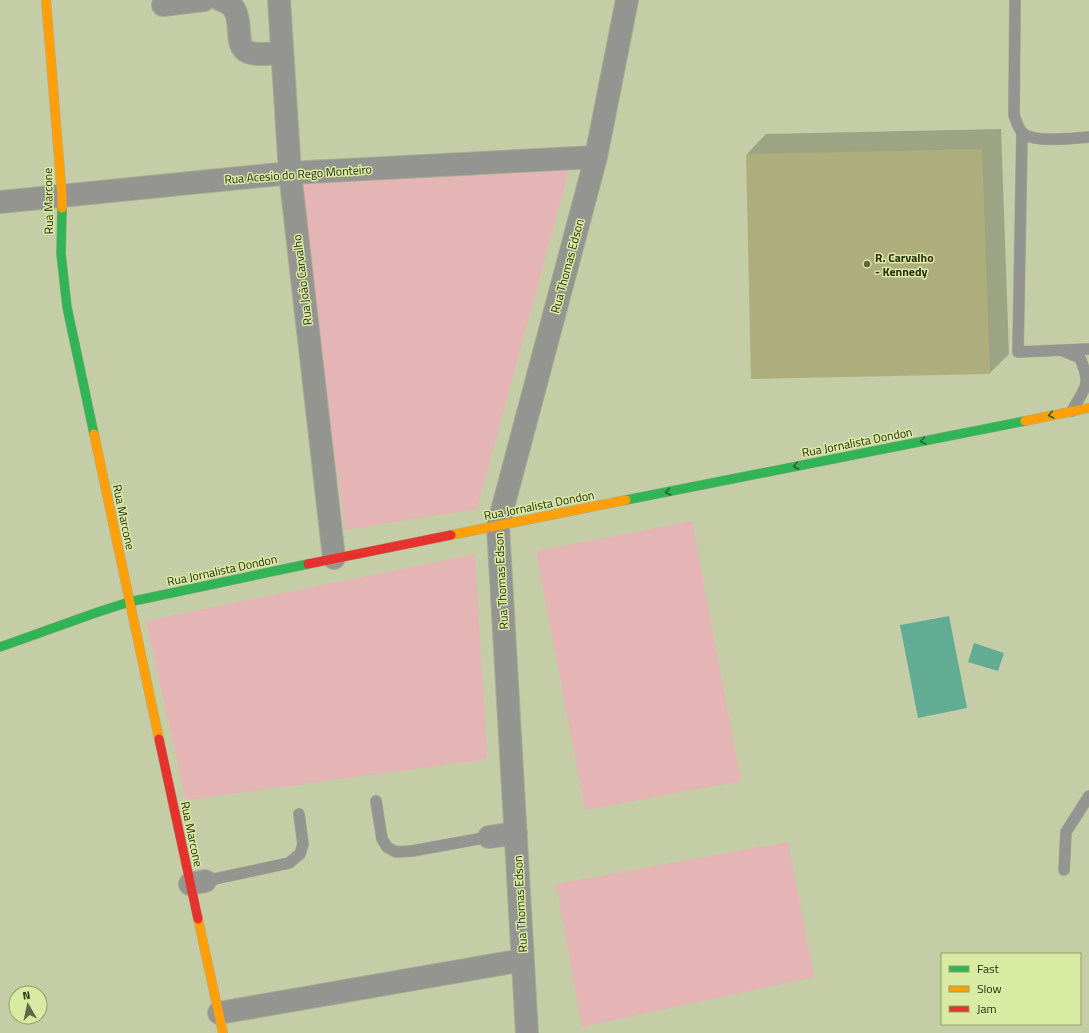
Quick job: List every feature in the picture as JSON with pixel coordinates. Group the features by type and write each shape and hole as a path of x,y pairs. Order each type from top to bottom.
{"main road":[{"name":"Rua Marcone","path":"46,0 62,196 61,254 67,307 129,602 198,882 221,1023"},
{"name":"Rua Jornalista Dondon","path":"0,647 129,602 334,558 1089,408"}],"street":[{"path":"163,5 204,0"},
{"path":"221,0 228,2 237,13 241,45 245,51 254,53 282,52"},
{"name":"Rua João Carvalho","path":"279,0 290,173 334,558"},
{"name":"Rua Thomas Edson","path":"527,1033 498,526 596,157 627,0"},
{"name":"Rua Acesio do Rego Monteiro","path":"0,202 290,173 596,157"},
{"path":"489,837 516,833"},
{"path":"221,1023 523,960"}],"lane":[{"path":"1015,0 1014,115 1022,132 1018,352 1089,348"},
{"path":"1022,132 1029,137 1041,139 1089,137"},
{"path":"1061,350 1080,358 1086,382 1084,391 1072,411"},
{"path":"1064,870 1066,832 1089,796"},
{"path":"376,801 382,839 387,847 396,852 412,851 489,837"},
{"path":"198,882 289,863 300,854 303,844 299,814"}],"shaded area":[{"path":"569,170 477,509 345,530 298,183"},
{"path":"692,521 741,781 585,810 536,551"},
{"path":"475,554 487,759 186,800 146,621"},
{"path":"949,616 967,708 918,718 900,625"},
{"path":"974,643 1004,653 998,671 968,662"},
{"path":"788,842 814,977 582,1027 556,884"}],"building":[{"name":"R. Carvalho - Kennedy","path":"982,149 990,374 751,379 746,154"}],"traffic: fast":[{"path":"62,208 61,254 67,307 94,434"},
{"path":"626,500 1025,421"},
{"path":"0,647 129,602 308,564"}],"traffic: slow":[{"path":"46,0 62,208"},
{"path":"1025,421 1089,408"},
{"path":"94,434 159,739"},
{"path":"451,535 626,500"},
{"path":"198,919 223,1033"}],"traffic: jam":[{"path":"308,564 451,535"},
{"path":"159,739 198,919"}],"place":[{"name":"R. Carvalho - Kennedy","path":"867,264"}]}
